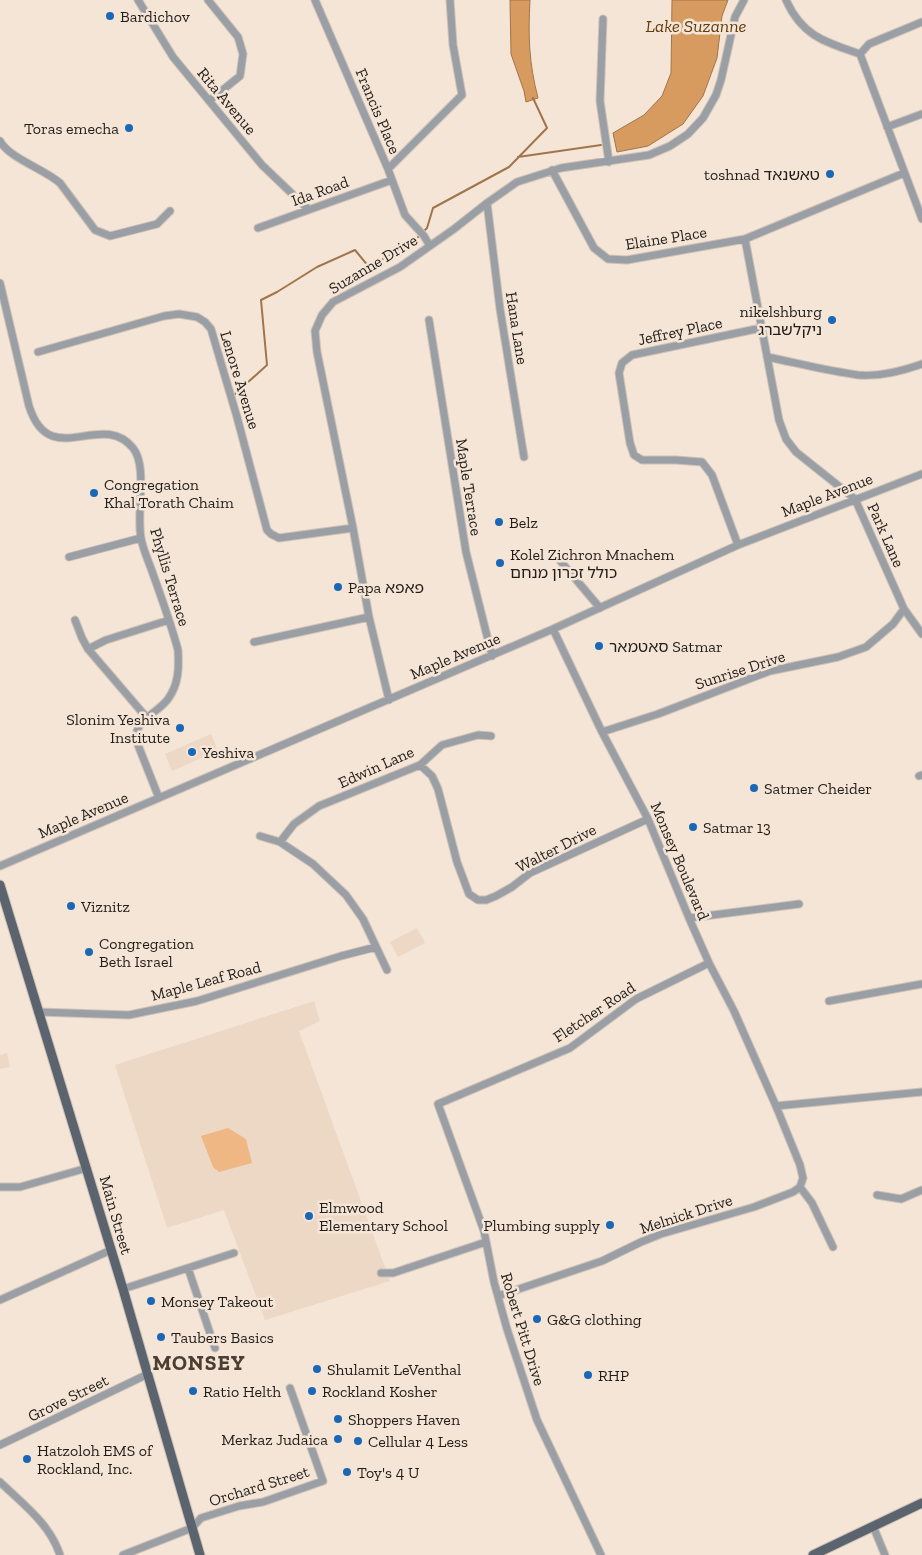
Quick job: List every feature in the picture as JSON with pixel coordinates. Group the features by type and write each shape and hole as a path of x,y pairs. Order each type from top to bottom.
{"main road":[{"name":"Main Street","path":"0,884 87,1168 200,1555"},
{"path":"813,1555 922,1503"}],"street":[{"name":"Rita Avenue","path":"138,0 172,57 262,165 308,209"},
{"path":"208,0 238,37 243,54 240,76 210,102"},
{"name":"Francis Place","path":"315,0 388,169 405,215 430,246"},
{"path":"388,169 462,95 453,45 450,0"},
{"name":"Suzanne Drive","path":"389,700 369,617 317,352 315,331 322,315 333,302 400,267 517,182 561,168 649,155 670,146 688,134 703,118 716,95 735,17 744,0"},
{"path":"786,0 798,23 821,40 860,54"},
{"path":"603,19 600,101 609,162"},
{"path":"860,54 869,44 922,22"},
{"path":"860,54 922,219"},
{"path":"887,128 922,114"},
{"path":"0,141 2,145 23,160 54,177 96,230 110,236 157,224 170,211"},
{"name":"Elaine Place","path":"552,170 594,248 608,259 627,260 745,239 904,173"},
{"name":"Ida Road","path":"258,228 392,180"},
{"name":"Hana Lane","path":"487,203 500,309 524,457"},
{"path":"745,239 779,420 786,439 796,452 855,498"},
{"name":"Phyllis Terrace","path":"0,283 32,418 38,427 54,437 63,439 108,434 124,441 132,447 138,456 141,475 139,508 141,538 170,620 178,650 179,667 177,680 169,698 159,710 136,729 136,740 158,798"},
{"name":"Lenore Avenue","path":"38,352 164,316 179,314 196,317 205,322 214,337 267,530 279,538 353,528"},
{"name":"Maple Terrace","path":"429,320 466,552 492,656"},
{"name":"Jeffrey Place","path":"738,546 712,475 702,462 642,460 634,455 630,443 619,373 622,363 632,355 761,328"},
{"path":"767,357 858,374 875,375 922,364"},
{"name":"Maple Avenue","path":"0,866 492,656 738,546 855,498 922,474"},
{"name":"Park Lane","path":"855,498 904,610 922,634"},
{"path":"70,557 141,538"},
{"path":"557,557 600,608"},
{"name":"Sunrise Drive","path":"602,732 658,714 770,671 838,657 866,647 893,624 904,610"},
{"path":"254,642 369,617"},
{"path":"75,620 88,649 147,718"},
{"path":"88,649 106,640 170,620"},
{"name":"Monsey Boulevard","path":"553,629 602,732 648,818 689,918 734,1011 776,1106"},
{"name":"Edwin Lane","path":"280,842 294,824 319,806 420,765 442,745 478,735 491,736"},
{"name":"Walter Drive","path":"420,765 432,776 438,789 463,878 469,894 478,900 486,900 512,887 530,873 648,818"},
{"path":"260,836 280,842 313,864 346,895 363,919 387,970"},
{"path":"689,918 799,904"},
{"name":"Maple Leaf Road","path":"38,1012 129,1016 196,1001 376,947"},
{"name":"Fletcher Road","path":"438,1104 570,1048 636,999 710,963"},
{"path":"829,1001 922,984"},
{"path":"832,1247 812,1203 800,1187 803,1178 800,1165 776,1106 922,1092"},
{"name":"Robert Pitt Drive","path":"438,1104 484,1231 498,1296 537,1420 601,1555"},
{"path":"0,1187 20,1187 87,1168"},
{"name":"Melnick Drive","path":"498,1296 602,1261 661,1234 754,1207 793,1192 800,1187"},
{"path":"877,1195 901,1199 922,1190"},
{"path":"382,1273 393,1273 486,1242"},
{"path":"0,1300 111,1250"},
{"path":"123,1289 234,1253"},
{"path":"188,1268 215,1348"},
{"name":"Grove Street","path":"0,1446 148,1374"},
{"name":"Orchard Street","path":"123,1555 192,1528 201,1518 239,1506 263,1502 323,1481 290,1388"},
{"path":"0,1482 45,1526 55,1541 60,1555"},
{"path":"873,1526 886,1555"}],"shaded area":[{"name":"Yeshiva","path":"211,734 218,751 172,771 165,754"},
{"path":"417,928 425,943 398,957 390,942"},
{"path":"314,1001 320,1021 299,1031 390,1281 265,1320 224,1210 167,1228 115,1065"},
{"path":"7,1053 10,1067 0,1069 0,1055"},
{"path":"228,1128 246,1139 252,1163 219,1172 213,1167 201,1136"}],"water":[{"path":"510,0 530,0 530,50 538,98 526,102 511,54"},
{"name":"Lake Suzanne","path":"672,0 728,0 722,16 717,58 703,96 683,124 648,146 617,152 613,133 644,115 662,96 671,73"}],"waterway":[{"path":"423,232 427,228 433,208 509,167 547,128 533,98"},
{"path":"518,157 601,145"},
{"path":"235,394 267,365 261,300 317,267 355,250 369,267 413,242 420,235"}],"place":[{"name":"Bardichov","path":"110,16"},
{"name":"Toras emecha","path":"129,128"},
{"name":"toshnad טאשנאד","path":"830,174"},
{"name":"nikelshburg ניקלשברג","path":"832,320"},
{"name":"Congregation Khal Torath Chaim","path":"94,493"},
{"name":"Belz","path":"499,522"},
{"name":"Kolel Zichron Mnachem כולל זכרון מנחם","path":"500,563"},
{"name":"Papa פאפא","path":"338,587"},
{"name":"סאטמאר Satmar","path":"599,646"},
{"name":"Slonim Yeshiva Institute","path":"180,728"},
{"name":"Yeshiva","path":"192,752"},
{"name":"Satmer Cheider","path":"754,788"},
{"name":"Satmar 13","path":"693,827"},
{"name":"Viznitz","path":"71,906"},
{"name":"Congregation Beth Israel","path":"89,952"},
{"name":"Elmwood Elementary School","path":"309,1216"},
{"name":"Plumbing supply","path":"610,1225"},
{"name":"Monsey Takeout","path":"151,1301"},
{"name":"G&G clothing","path":"537,1319"},
{"name":"Taubers Basics","path":"161,1337"},
{"name":"Shulamit LeVenthal","path":"317,1369"},
{"name":"RHP","path":"588,1375"},
{"name":"Ratio Helth","path":"193,1391"},
{"name":"Rockland Kosher","path":"312,1391"},
{"name":"Shoppers Haven","path":"338,1419"},
{"name":"Merkaz Judaica","path":"338,1439"},
{"name":"Cellular 4 Less","path":"358,1441"},
{"name":"Hatzoloh EMS of Rockland, Inc.","path":"27,1459"},
{"name":"Toy's 4 U","path":"347,1472"}],"district":[{"name":"MONSEY","path":"199,1362"}]}
